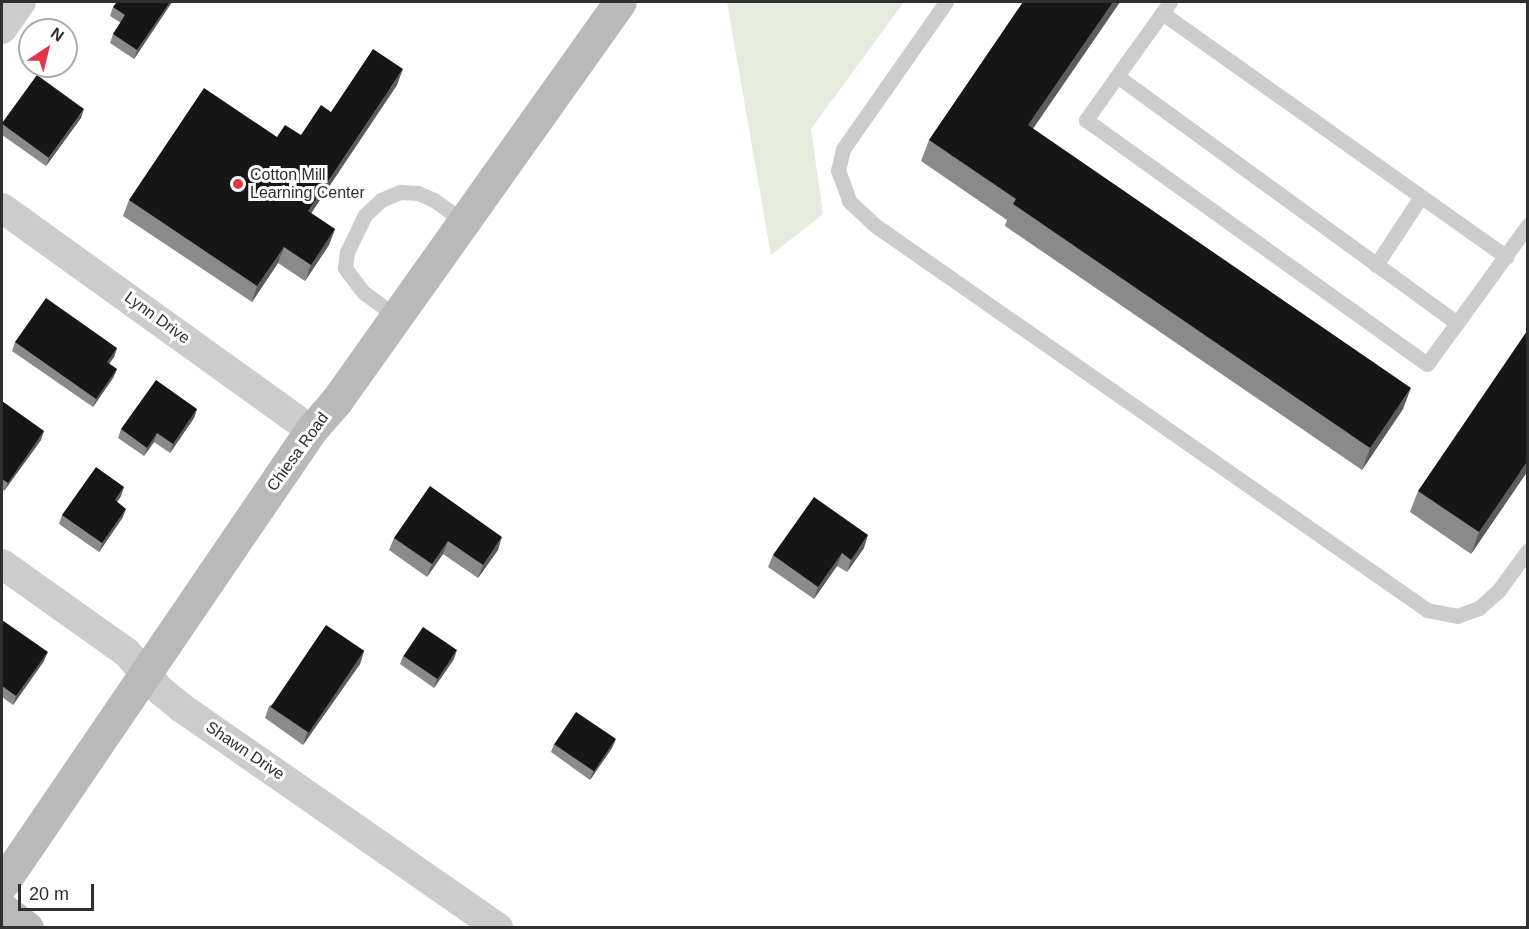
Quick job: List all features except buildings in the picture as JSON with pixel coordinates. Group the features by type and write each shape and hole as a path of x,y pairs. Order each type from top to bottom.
{"main road":[{"name":"Chiesa Road","path":"2,884 311,430 337,400 612,9"},
{"path":"2,909 27,927"}],"street":[{"path":"2,29 21,2"},
{"name":"Lynn Drive","path":"2,208 311,430"},
{"name":"Shawn Drive","path":"2,564 126,652 161,691 182,708 498,927"}],"lane":[{"path":"946,2 843,149 838,170 849,201 886,232 1428,610 1457,616 1479,608 1499,590 1527,550"},
{"path":"1506,257 1420,198 1166,7 1086,120 1427,364 1506,257 1527,225"},
{"path":"1117,76 1457,323"},
{"path":"396,316 363,291 345,268 347,252 365,215 381,200 400,192 418,193 434,200 463,221"},
{"path":"1376,265 1420,198"}],"green space":[{"path":"727,2 904,2 811,129 823,214 771,255"}],"place":[{"name":"Cotton Mill Learning Center","path":"238,184"}]}
